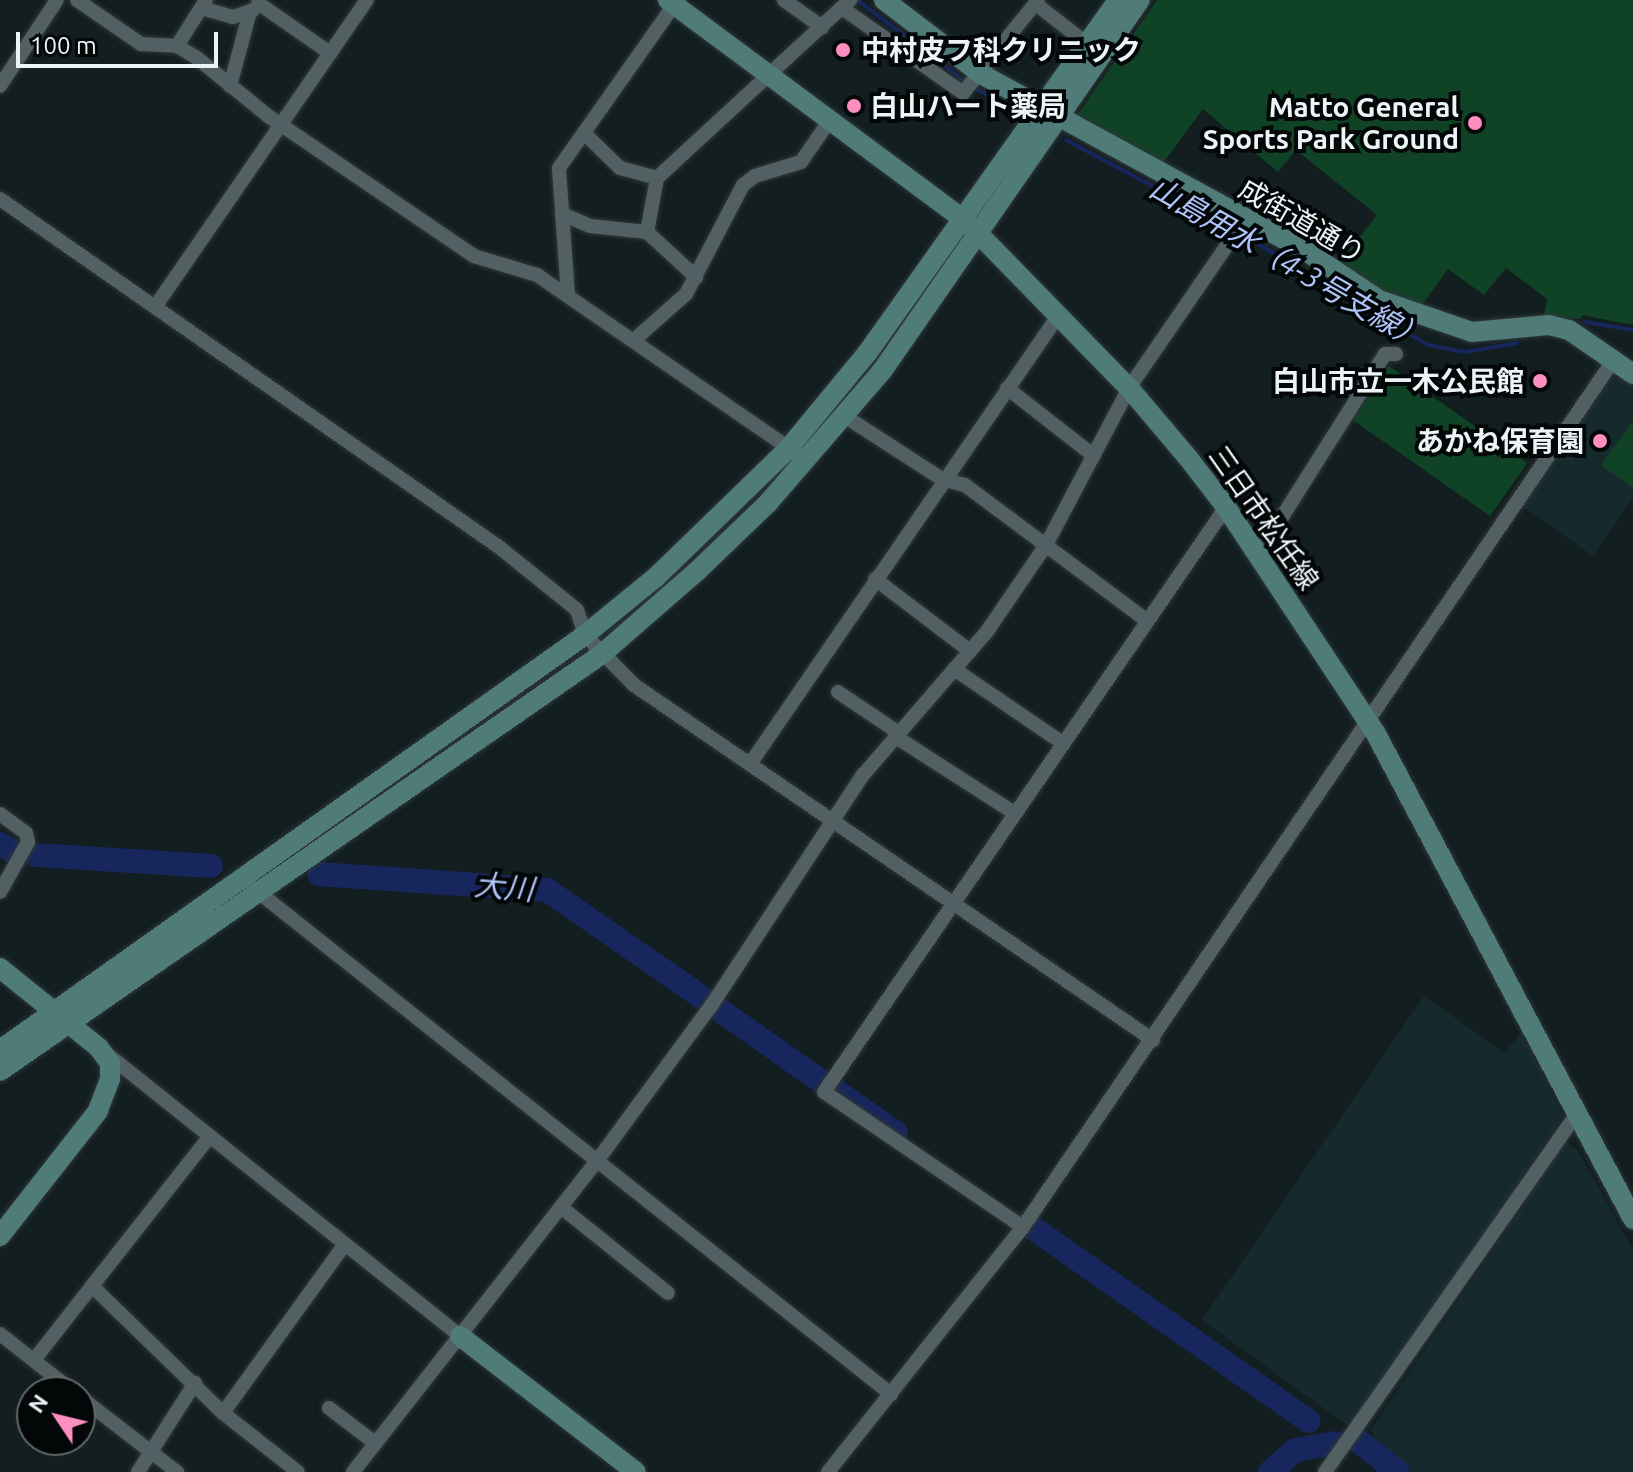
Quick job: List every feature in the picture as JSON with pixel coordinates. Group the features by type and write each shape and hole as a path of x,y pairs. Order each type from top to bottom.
{"street":[{"path":"0,86 57,0"},
{"path":"77,0 141,44 177,46 474,256 537,275 806,460"},
{"path":"155,307 367,0"},
{"path":"784,0 822,27"},
{"name":"成街道通り","path":"884,0 972,80 1052,111 1239,229 1309,253 1379,300 1472,332 1549,325 1569,330 1615,358"},
{"path":"1052,111 1087,44 1118,0"},
{"path":"248,885 602,654 696,572 846,417 1052,111 1140,0"},
{"path":"647,232 657,178 847,3 963,93 1037,2 1087,44"},
{"path":"177,46 205,4 233,17 256,6"},
{"path":"568,295 559,168 680,4"},
{"name":"三日市松任線","path":"680,4 769,76 972,228 1129,388 1226,507 1369,723 1633,1219"},
{"path":"230,86 256,6"},
{"path":"256,6 330,53"},
{"path":"634,340 686,294 743,185 755,176 801,162 830,120"},
{"path":"586,135 620,168 657,178"},
{"path":"0,199 499,547 577,610 585,635 634,685 1153,1040"},
{"path":"562,214 590,226 647,232 696,277"},
{"path":"0,1071 62,1018 248,885 585,635 655,578 788,449 972,228"},
{"path":"353,1472 597,1161 711,1006 831,821 898,735 970,651 1046,545 1129,388 1239,229"},
{"path":"750,764 942,479 1058,316"},
{"path":"1258,555 1385,354 1396,354"},
{"path":"828,1472 1023,1227 1615,358 1633,374"},
{"path":"1007,388 1094,456"},
{"path":"846,417 942,479 965,485 1145,619"},
{"path":"1023,1227 824,1092 1145,619 1226,507"},
{"path":"875,579 970,651"},
{"path":"954,669 1061,742"},
{"path":"838,692 1013,812"},
{"path":"0,814 26,833 28,842 0,892"},
{"path":"248,885 891,1394"},
{"path":"0,968 460,1336 636,1472"},
{"path":"0,1050 62,1018"},
{"path":"0,1236 98,1111 110,1079 110,1063 99,1048"},
{"path":"1325,1472 1577,1114"},
{"path":"34,1360 210,1136"},
{"path":"561,1207 668,1293"},
{"path":"223,1413 345,1244"},
{"path":"92,1286 223,1413 298,1472"},
{"path":"0,1334 54,1376"},
{"path":"138,1472 195,1383"},
{"path":"329,1408 375,1443"},
{"path":"96,1409 177,1472"}],"shaded area":[{"name":"あかね保育園","path":"1624,376 1633,384 1633,498 1593,556 1522,506 1610,378"},
{"path":"1424,996 1505,1053 1521,1032 1563,1117 1351,1428 1202,1320"},
{"path":"1566,1142 1579,1152 1633,1250 1633,1472 1408,1472 1370,1444 1375,1433 1370,1431"}],"green space":[{"path":"1157,0 1633,0 1633,325 1582,315 1581,319 1544,315 1547,299 1506,268 1484,295 1448,269 1421,306 1370,284 1341,261 1377,215 1296,150 1278,172 1203,109 1163,163 1078,114"},
{"path":"1389,366 1527,463 1490,516 1352,419"},
{"path":"1633,421 1633,488 1601,465"}],"waterway":[{"name":"山島用水（4-3号支線）","path":"857,0 966,82"},
{"name":"山島用水（4-3号支線）","path":"973,87 1020,114"},
{"name":"山島用水（4-3号支線）","path":"1066,140 1233,229"},
{"name":"山島用水（4-3号支線）","path":"1240,233 1428,345 1465,352 1517,343"},
{"name":"山島用水（4-3号支線）","path":"1585,322 1633,330"},
{"name":"大川","path":"0,844 15,853"},
{"name":"大川","path":"36,855 211,866"},
{"name":"大川","path":"319,874 547,890 703,998"},
{"name":"大川","path":"718,1009 825,1084"},
{"name":"大川","path":"832,1088 896,1133"},
{"path":"1030,1226 1308,1421"},
{"path":"1357,1440 1398,1472"},
{"path":"1270,1472 1295,1450 1335,1443"}],"place":[{"name":"中村皮フ科クリニック","path":"843,50"},
{"name":"白山ハート薬局","path":"854,106"},
{"name":"Matto General Sports Park Ground","path":"1475,123"},
{"name":"白山市立一木公民館","path":"1540,381"},
{"name":"あかね保育園","path":"1600,441"}]}
